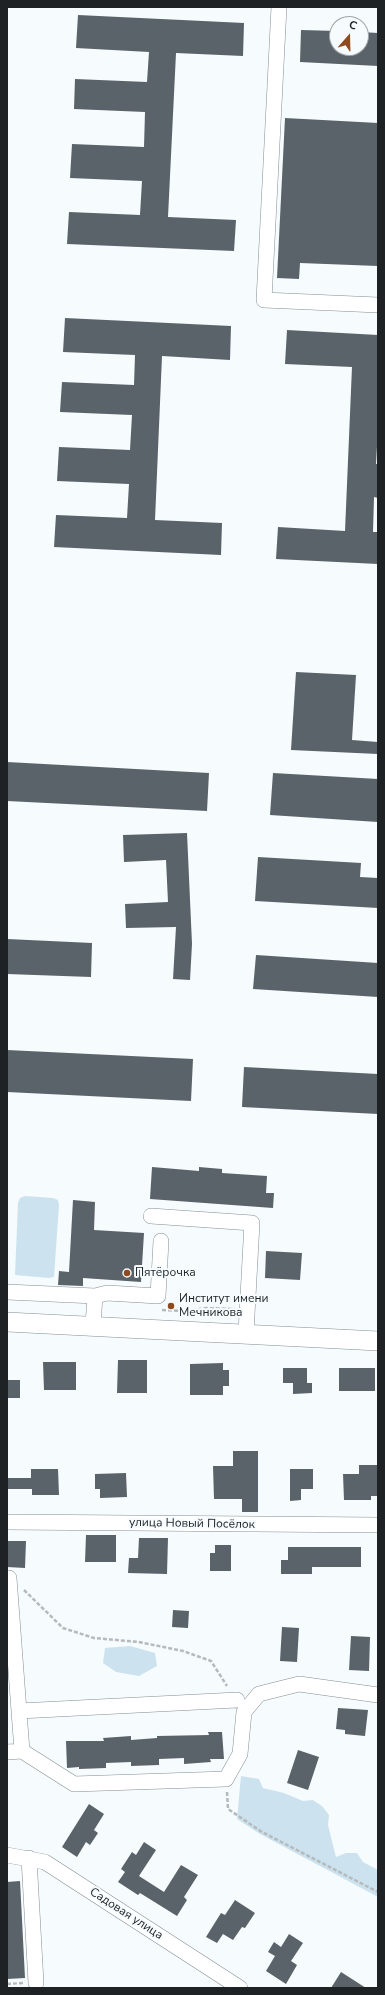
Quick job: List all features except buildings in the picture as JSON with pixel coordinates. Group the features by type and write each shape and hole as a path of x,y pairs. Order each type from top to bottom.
{"main road":[{"path":"7,1322 246,1333 378,1341"}],"street":[{"path":"279,7 264,300 378,305"},
{"path":"151,1216 252,1223 246,1333"},
{"path":"7,1292 95,1296 107,1293 158,1296 161,1240"},
{"path":"93,1326 95,1296"},
{"name":"улица Новый Посёлок","path":"7,1522 378,1526"},
{"path":"8,1578 19,1712 14,1751 74,1784 226,1779 240,1754 244,1712 259,1694 298,1684 378,1694"},
{"path":"19,1712 237,1700"},
{"name":"Садовая улица","path":"7,1855 30,1858 45,1862 240,1988"},
{"path":"30,1858 36,1983"}],"path":[{"path":"155,1310 187,1311 206,1308 247,1310"},
{"path":"8,1578 22,1588 63,1628 94,1638 139,1642 183,1651 211,1661 237,1700"},
{"path":"226,1779 228,1809 262,1832 378,1892"}],"shaded area":[{"path":"25,1196 53,1198 58,1200 59,1205 54,1277 49,1278 15,1275 18,1203 20,1198"},
{"path":"130,1646 155,1653 157,1666 139,1676 116,1672 103,1663 105,1648"},
{"path":"241,1776 259,1779 263,1788 284,1793 303,1801 313,1800 322,1806 329,1815 328,1825 336,1857 346,1853 357,1853 363,1862 378,1870 378,1897 260,1834 237,1819"}],"place":[{"name":"Пятёрочка","path":"127,1273"},
{"name":"Институт имени Мечникова","path":"171,1306"}]}
